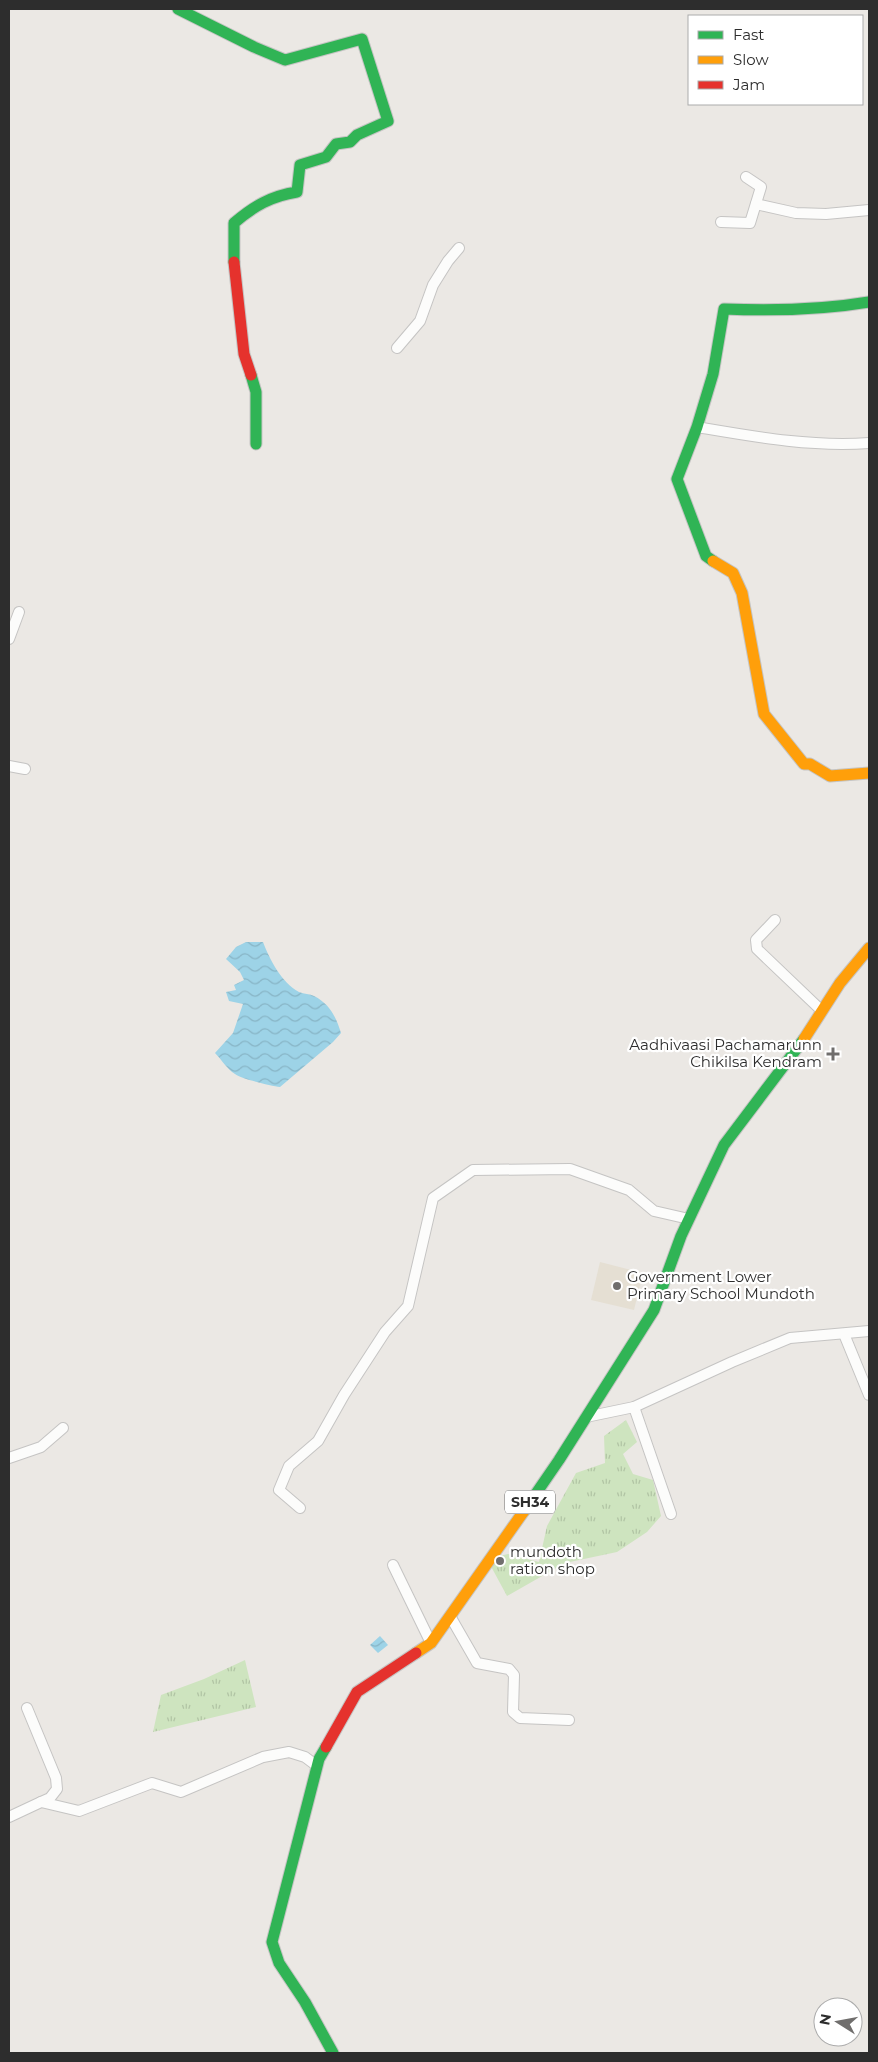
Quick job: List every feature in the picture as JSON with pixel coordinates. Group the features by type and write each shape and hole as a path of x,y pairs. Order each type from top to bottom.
{"street":[{"path":"178,9 254,47 285,60 362,39 388,121 357,134 350,142 336,144 326,157 300,165 297,192 279,195 258,202 234,222 234,260 244,354 256,392 256,444"},
{"path":"721,222 750,223 761,187 746,177"},
{"path":"756,204 796,213 826,214 869,210"},
{"path":"397,348 420,320 433,285 448,261 459,248"},
{"path":"869,302 794,312 724,309 713,374 697,427 677,479 706,556 732,573 742,593 764,714 804,764 810,764 830,776 869,772"},
{"path":"697,427 803,444 869,443"},
{"path":"9,639 19,612"},
{"path":"9,766 25,770"},
{"path":"775,920 756,940 757,949 822,1012"},
{"name":"SH34","path":"332,2053 306,2002 279,1962 272,1942 319,1758 357,1692 430,1643 559,1460 654,1310 680,1236 724,1146 800,1046 840,983 869,948"},
{"path":"300,1508 279,1490 288,1466 318,1441 349,1387 386,1332 408,1306 433,1198 473,1170 570,1169 630,1190 654,1211 689,1219"},
{"path":"586,1417 634,1407 732,1362 790,1338 869,1331"},
{"path":"844,1334 869,1395"},
{"path":"634,1407 671,1514"},
{"path":"9,1458 41,1447 63,1428"},
{"path":"393,1565 430,1643"},
{"path":"450,1616 477,1663 509,1669 514,1675 513,1712 520,1718 569,1720"},
{"path":"9,1817 50,1798 57,1789 56,1778 27,1708"},
{"path":"41,1802 79,1811 152,1783 181,1792 263,1757 289,1752 305,1757 317,1766"}],"shaded area":[{"name":"Government Lower Primary School Mundoth","path":"600,1262 643,1273 634,1310 591,1300"}],"green space":[{"path":"626,1420 637,1442 623,1454 633,1474 653,1480 661,1516 647,1532 617,1552 565,1563 507,1596 487,1559 508,1554 539,1562 547,1526 576,1473 605,1463 604,1436"},
{"path":"245,1660 256,1707 153,1732 161,1695 204,1679"}],"water":[{"path":"246,942 263,942 282,977 299,992 320,999 334,1016 341,1033 280,1087 257,1082 235,1074 215,1053 233,1033 243,1004 229,1001 226,992 236,990 234,985 244,980 240,972 226,959 236,947"},
{"path":"380,1636 388,1645 378,1653 370,1645"}],"traffic: fast":[{"path":"178,9 254,47 285,60 362,39 388,121 357,135 350,142 336,144 326,157 300,165 297,192 279,196 263,203 234,223 234,262"},
{"path":"713,561 706,556 677,479 697,427 713,374 724,309 797,309 869,302"},
{"path":"251,375 256,392 256,444"},
{"path":"524,1511 559,1460 654,1310 681,1236 724,1145 804,1039"},
{"path":"326,1747 319,1759 272,1942 279,1963 305,2002 333,2053"}],"traffic: slow":[{"path":"713,561 733,573 742,593 764,714 804,764 810,764 830,776 869,773"},
{"path":"804,1039 840,983 869,948"},
{"path":"416,1653 431,1643 524,1511"}],"traffic: jam":[{"path":"234,262 244,354 251,375"},
{"path":"326,1747 357,1692 416,1653"}],"place":[{"name":"Aadhivaasi Pachamarunn Chikilsa Kendram","path":"833,1054"},
{"name":"Government Lower Primary School Mundoth","path":"617,1286"},
{"name":"mundoth ration shop","path":"500,1561"}]}
